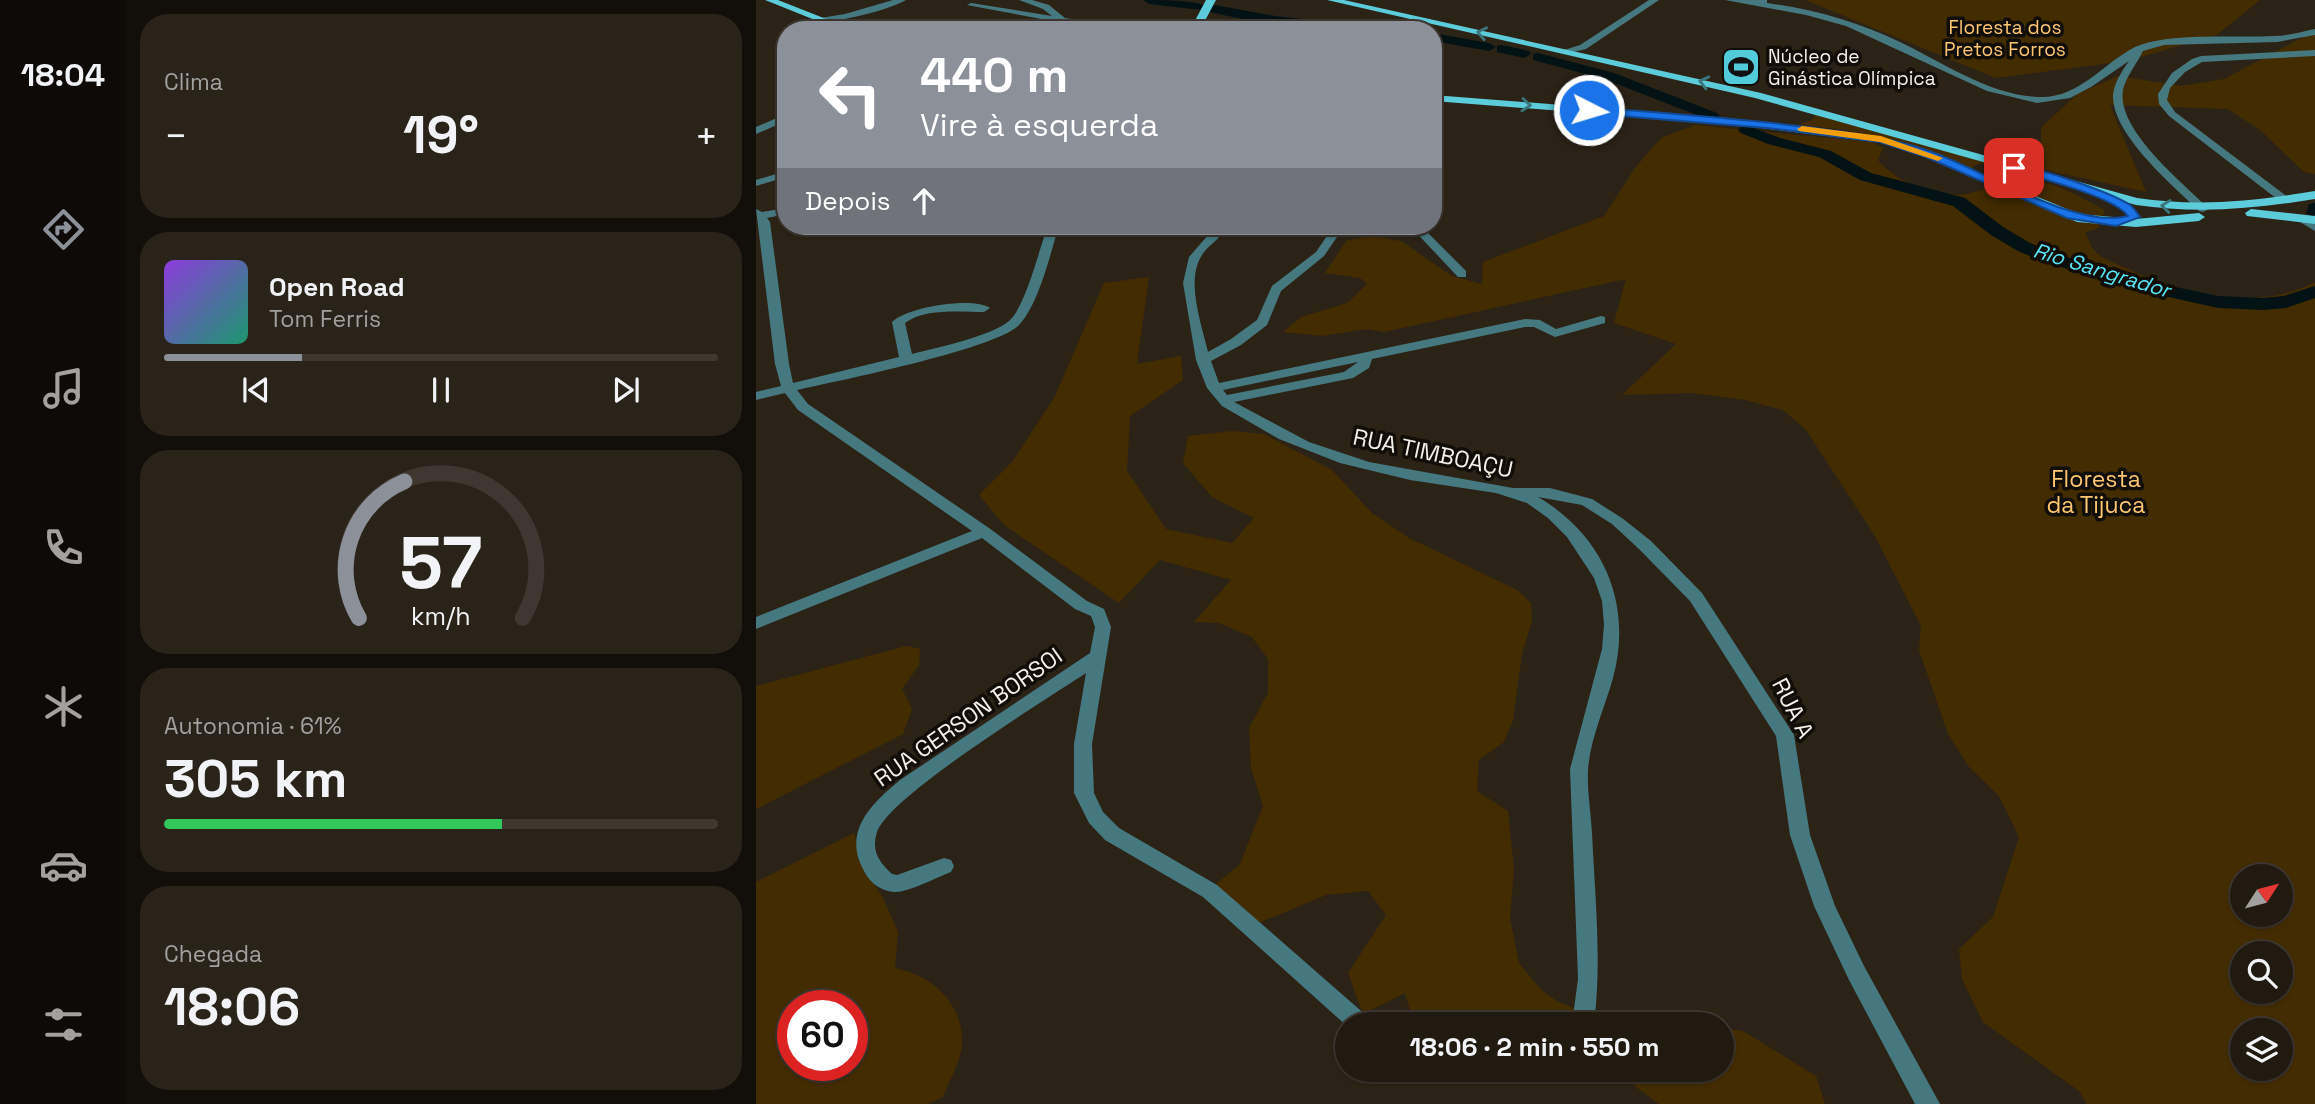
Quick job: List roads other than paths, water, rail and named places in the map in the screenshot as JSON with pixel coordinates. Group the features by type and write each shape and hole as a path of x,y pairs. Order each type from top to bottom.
{"main road":[{"path":"770,0 822,21"},
{"path":"1200,21 1211,0"},
{"path":"1332,0 1428,21"},
{"path":"1442,24 1565,51 1585,52 1794,105 2074,185 2158,205 2238,210 2315,220"},
{"path":"1442,99 1856,135 1900,144 2071,216 2116,223 2162,221 2315,195"},
{"path":"1773,126 1794,125 1805,121 1806,112 1794,105"},
{"path":"1985,179 1979,172 1984,166 2014,168"},
{"path":"2074,185 2121,204 2135,215 2132,220 2116,223"}],"street":[{"path":"817,19 846,16 902,0"},
{"path":"1023,0 1046,7 1063,21"},
{"path":"1585,52 1655,0"},
{"path":"1730,0 1763,2 1850,25 1901,45 1990,88 2034,99 2056,99 2065,96 2139,49 2164,42 2277,39 2315,32"},
{"path":"971,5 1063,21"},
{"path":"836,21 846,16"},
{"path":"2139,49 2118,92 2121,117 2144,147 2203,209"},
{"path":"2285,200 2172,114 2162,100 2162,95 2167,86 2189,64 2201,59 2315,53"},
{"path":"756,131 777,121"},
{"path":"756,183 777,177"},
{"path":"777,212 759,214 766,232 782,364 789,388 803,407 984,532 1082,605 1098,613 1103,627 1083,744 1082,768 1084,793 1096,817 1112,834 1210,891 1346,1012"},
{"path":"2299,217 2315,228"},
{"path":"756,396 998,333 1012,325 1025,304 1051,235"},
{"path":"1215,235 1197,255 1190,276 1194,316 1203,360 1219,394 1348,375 1364,365 1366,357 1525,323 1536,323 1555,333 1601,320"},
{"path":"1203,360 1236,342 1263,322 1276,289 1320,254 1334,235"},
{"path":"1424,235 1462,274"},
{"path":"906,358 898,322 903,317 922,312 984,308"},
{"name":"RUA TIMBOAÇU","path":"1219,394 1301,444 1356,465 1498,489 1531,500 1566,527 1603,579 1613,630 1609,662 1585,739 1580,769 1589,979 1585,1012"},
{"name":"RUA A","path":"1498,489 1550,493 1599,508 1645,545 1696,597 1785,735 1790,751 1800,833 1838,939 1928,1104"},
{"path":"756,623 984,532"},
{"name":"RUA GERSON BORSOI","path":"944,866 897,884 886,882 869,864 866,846 869,823 878,810 907,785 1100,655"}],"waterway":[{"name":"Rio Sangrador","path":"1149,0 1201,6"},
{"name":"Rio Sangrador","path":"1215,9 1284,21"},
{"name":"Rio Sangrador","path":"1442,39 1489,47"},
{"name":"Rio Sangrador","path":"1502,49 1524,54"},
{"name":"Rio Sangrador","path":"1538,57 1609,76 1712,116"},
{"name":"Rio Sangrador","path":"1746,130 1774,141 1825,154 1866,177 1959,202 1997,231 2024,247 2050,258 2153,288 2218,302 2263,304 2286,302 2315,292"},
{"name":"Rio Sangrador","path":"2315,208 2315,213"}],"place":[{"name":"Núcleo de Ginástica Olímpica","path":"1741,67"}],"park label":[{"name":"Floresta dos Pretos Forros","path":"2005,38"},
{"name":"Floresta da Tijuca","path":"2096,492"}]}
